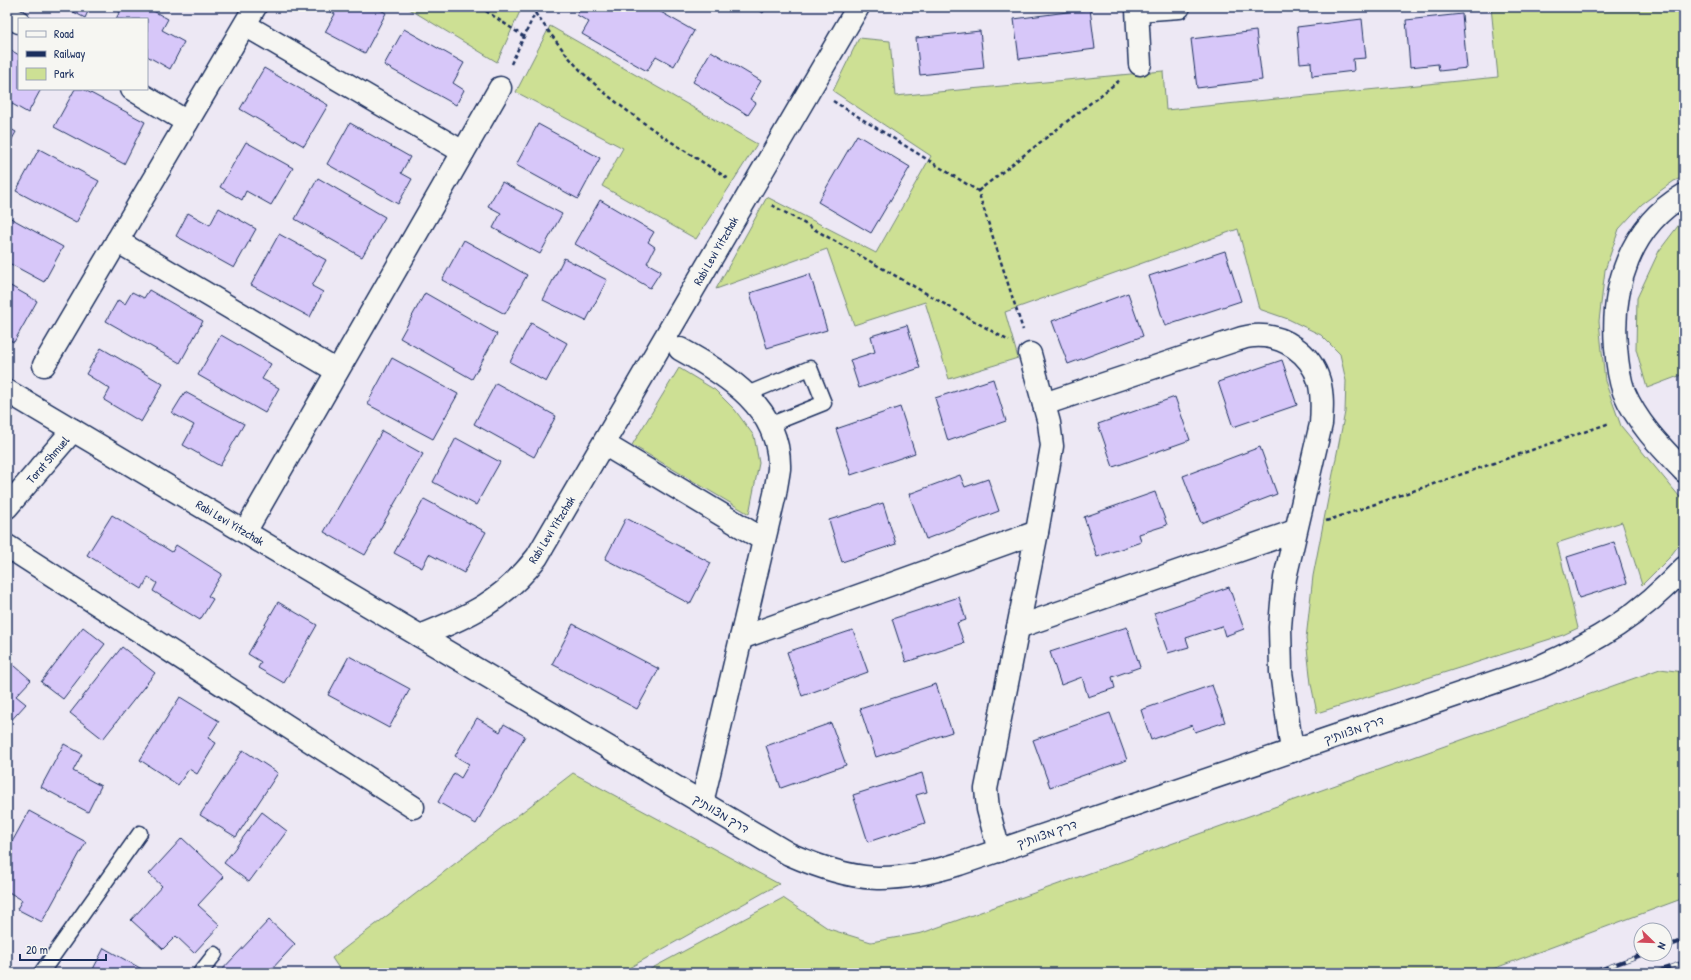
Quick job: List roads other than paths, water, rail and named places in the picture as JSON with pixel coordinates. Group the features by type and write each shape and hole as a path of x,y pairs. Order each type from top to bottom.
{"street":[{"name":"Rabi Levi Yitzchak","path":"7,391 420,636 463,618 480,609 512,586 541,551 858,7"},
{"path":"1140,64 1137,10 1179,7"},
{"path":"7,15 18,21"},
{"path":"44,365 250,16 463,152"},
{"path":"245,532 500,88"},
{"path":"134,90 187,122"},
{"path":"1684,195 1671,203 1649,223 1633,247 1622,274 1616,303 1614,333 1617,362 1624,391 1635,415 1648,432 1684,471"},
{"path":"117,241 337,371"},
{"path":"1044,404 1236,340 1254,336 1271,337 1288,342 1301,351 1312,364 1319,381 1322,400 1321,424 1285,578 1280,627 1281,672 1292,751"},
{"path":"680,349 720,373 747,394 763,413 777,448 779,470 702,803"},
{"path":"999,851 988,809 986,789 1037,532 1052,446 1049,423 1030,354"},
{"name":"Torat Shmuel","path":"7,507 73,430"},
{"path":"604,444 764,540"},
{"path":"1018,627 1295,531"},
{"path":"741,638 1037,532"},
{"path":"7,546 413,807"},
{"name":"דרך מצוותיך","path":"420,636 789,854 835,872 859,877 883,879 907,878 932,872 999,851 1518,674 1580,649 1622,623 1644,606 1684,568"}],"lane":[{"path":"747,394 810,368 824,402 769,425"},
{"path":"41,973 140,833"},
{"path":"200,973 215,954"}],"railway":[{"path":"1673,944 1684,940"},
{"path":"1591,973 1633,958"},
{"path":"1653,973 1684,962"}]}
